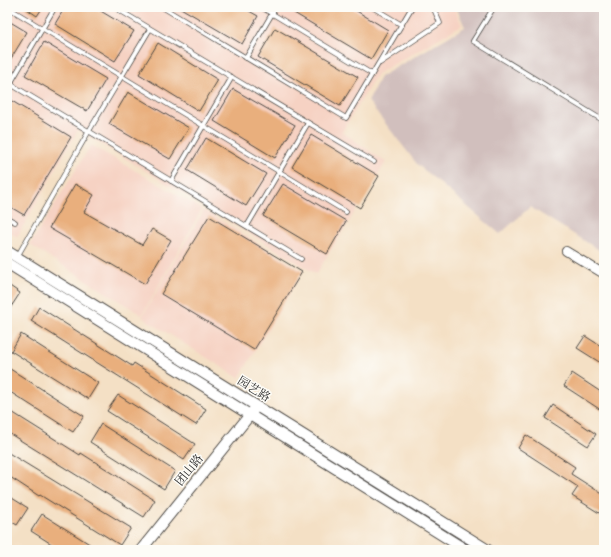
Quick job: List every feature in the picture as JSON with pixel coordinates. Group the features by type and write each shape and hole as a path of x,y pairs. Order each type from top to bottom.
{"street":[{"name":"园艺路","path":"7,251 488,550"},
{"path":"566,251 604,274"},
{"name":"园艺路","path":"7,264 466,550"},
{"name":"团山路","path":"142,550 258,407"}],"lane":[{"path":"7,7 346,212"},
{"path":"55,7 8,83 301,259"},
{"path":"114,7 374,162"},
{"path":"163,7 346,118 412,7"},
{"path":"261,7 372,74"},
{"path":"246,58 276,7"},
{"path":"372,7 402,25"},
{"path":"378,64 440,23 433,7"},
{"path":"494,7 474,41 604,121"},
{"path":"17,257 89,131 150,29"},
{"path":"171,180 232,77"},
{"path":"247,226 308,123"},
{"path":"7,218 15,222"}],"shaded area":[{"path":"7,7 453,7 462,25 377,74 342,132 386,162 316,274 78,130 17,237 7,231"},
{"path":"456,7 604,7 604,253 530,207 500,234 417,164 368,101 380,77 465,27"},
{"path":"91,145 202,209 142,315 30,245"},
{"path":"204,210 303,271 239,378 142,317"}],"building":[{"path":"24,7 43,7 37,16"},
{"path":"65,7 94,7 134,31 115,61 55,24"},
{"path":"179,7 242,7 258,16 242,44"},
{"path":"284,7 350,7 388,30 371,59"},
{"path":"7,20 27,32 7,65"},
{"path":"275,28 358,77 340,106 258,57"},
{"path":"44,42 106,79 87,111 25,75"},
{"path":"158,43 218,80 199,111 139,74"},
{"path":"233,89 295,125 275,158 214,121"},
{"path":"128,92 189,128 170,159 109,124"},
{"path":"7,98 71,137 24,215 7,205"},
{"path":"311,135 379,176 360,208 292,167"},
{"path":"206,138 266,174 246,206 187,170"},
{"path":"75,184 94,195 84,212 142,245 152,229 171,240 145,284 49,228"},
{"path":"283,184 346,221 327,254 263,216"},
{"path":"209,216 302,272 254,350 161,294"},
{"path":"7,284 20,293 7,313"},
{"path":"39,307 132,366 134,363 206,409 196,425 31,321"},
{"path":"21,334 98,383 88,399 11,351"},
{"path":"585,336 604,348 604,365 577,348"},
{"path":"7,367 84,416 73,432 7,390"},
{"path":"572,373 604,394 604,412 564,386"},
{"path":"118,395 195,444 184,460 107,411"},
{"path":"553,405 596,434 588,446 545,418"},
{"path":"7,409 80,455 81,453 155,500 144,517 7,432"},
{"path":"101,424 175,471 164,489 90,442"},
{"path":"526,435 575,467 571,474 604,495 604,516 572,496 578,487 518,448"},
{"path":"7,452 131,528 120,545 7,475"},
{"path":"7,495 28,508 17,525 7,519"},
{"path":"42,514 99,550 61,550 31,531"}]}
